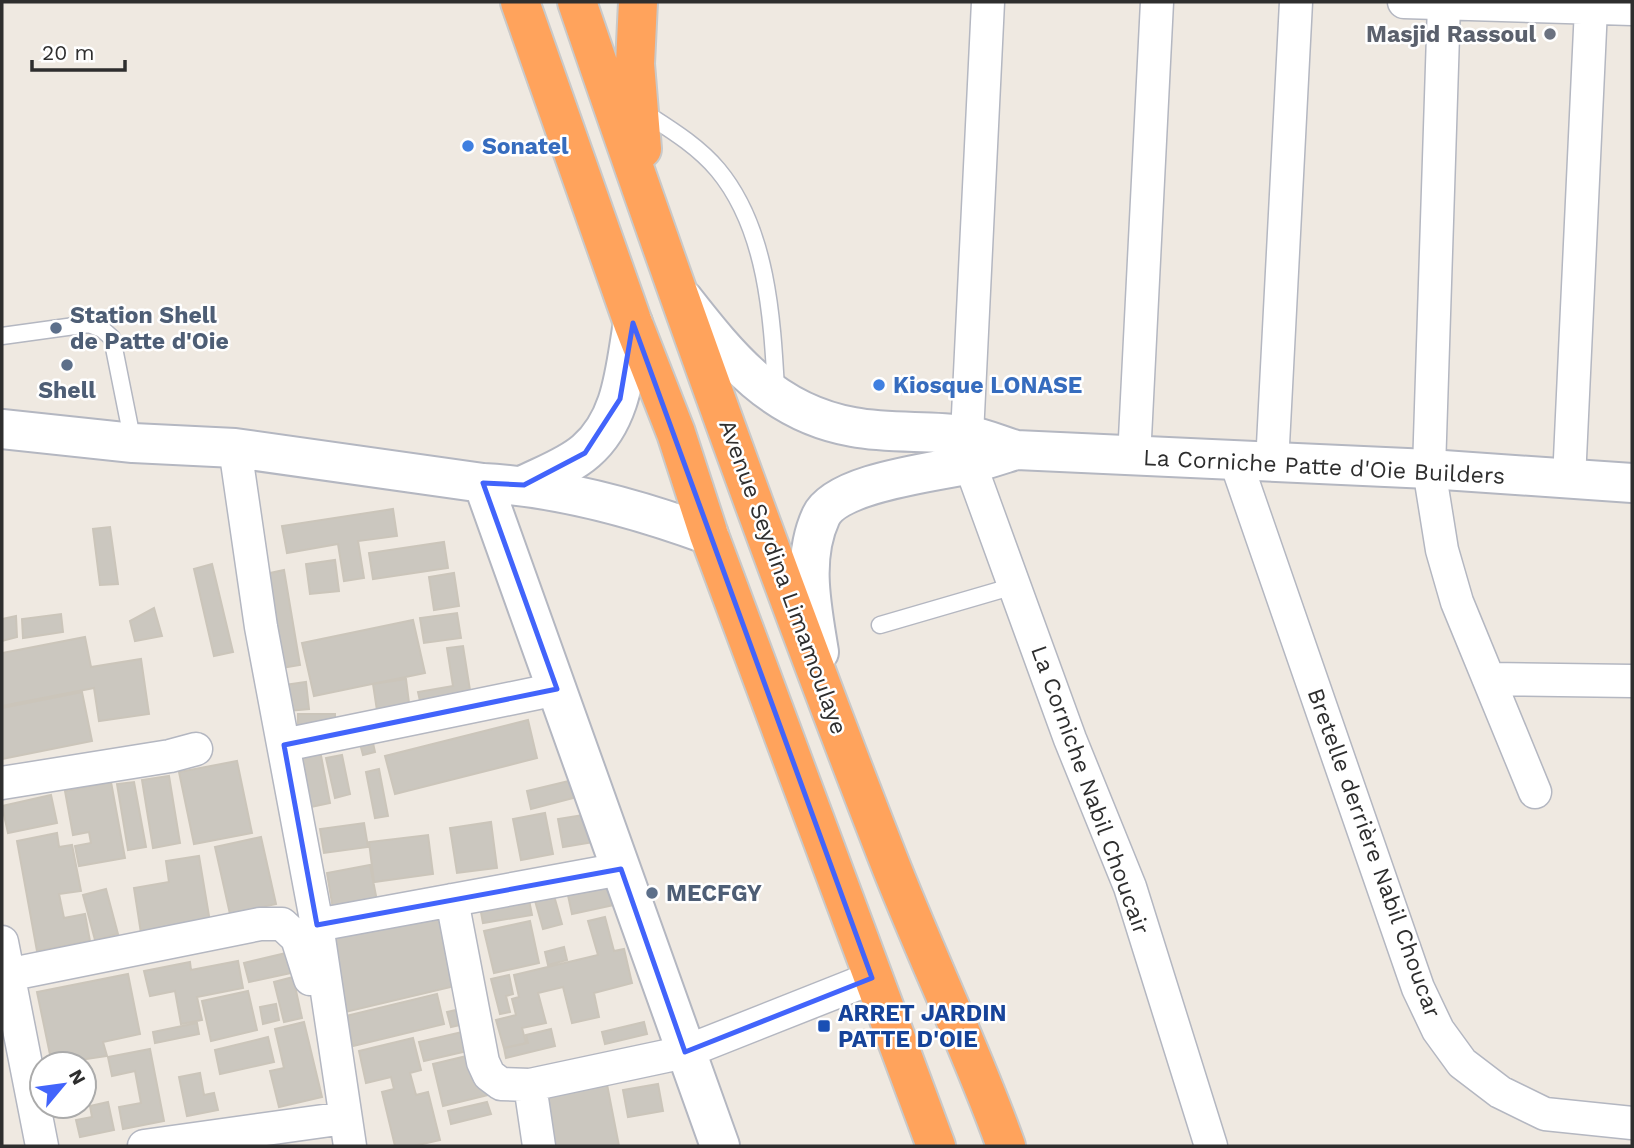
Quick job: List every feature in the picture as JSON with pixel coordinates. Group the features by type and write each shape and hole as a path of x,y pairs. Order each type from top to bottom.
{"highway":[{"path":"520,2 633,323 676,433 709,535 936,1146"},
{"name":"Avenue Seydina Limamoulaye","path":"577,2 674,286 825,693 889,860 1006,1146"},
{"path":"638,2 635,64 645,200"}],"street":[{"path":"968,450 988,2"},
{"path":"1134,458 1157,2"},
{"path":"1254,463 1296,2"},
{"path":"1404,2 1632,9"},
{"path":"1444,4 1429,469 1442,550 1457,602 1535,792"},
{"path":"1569,480 1591,8"},
{"path":"674,286 742,372 776,397 811,416 853,428 968,450"},
{"path":"524,485 584,453 600,437 620,399 633,323"},
{"path":"2,429 133,443 235,449 483,483 524,485 614,506 709,535"},
{"path":"144,1146 348,1132 317,925 261,627 235,449"},
{"path":"825,693 810,595 810,553 822,513 849,494 968,450"},
{"name":"La Corniche Patte d'Oie Builders","path":"968,450 1429,469 1632,483"},
{"name":"La Corniche Nabil Choucair","path":"968,450 1014,586 1130,887 1211,1146"},
{"name":"Bretelle derrière Nabil Choucar","path":"1254,463 1418,988 1438,1030 1462,1063 1500,1092 1545,1114 1632,1123"},
{"path":"483,483 720,1146"},
{"path":"1489,679 1632,681"},
{"path":"284,744 557,689"},
{"path":"2,783 170,756 196,749"},
{"path":"317,925 621,869"},
{"path":"452,900 482,1062 489,1075 501,1084 530,1086 685,1052 872,978"},
{"path":"5,976 260,924 282,924 297,938 321,1011 331,1028"},
{"path":"2,943 5,976 42,1146"},
{"path":"530,1086 539,1146"}],"lane":[{"path":"640,110 689,142 718,170 737,200 754,242 772,312 776,397"},
{"path":"2,336 89,324 102,329 112,338 133,443"},
{"path":"880,625 1014,586"}],"highlighted area":[{"path":"633,323 872,978 685,1052 621,869 317,925 284,745 557,689 483,483 524,485 585,453 620,399"}],"building":[{"path":"393,509 397,536 358,541 364,578 344,581 338,544 287,553 282,526"},
{"path":"110,527 118,584 100,585 93,529"},
{"path":"444,542 448,568 373,579 369,553"},
{"path":"335,560 339,591 310,594 306,564"},
{"path":"212,564 233,652 214,656 194,569"},
{"path":"284,570 300,665 281,668 265,574"},
{"path":"454,573 459,606 434,610 429,577"},
{"path":"154,608 162,636 135,641 130,621"},
{"path":"457,613 461,638 424,643 420,618"},
{"path":"61,614 63,632 23,638 22,619"},
{"path":"16,616 17,637 2,641 2,619"},
{"path":"413,620 425,673 314,696 302,643"},
{"path":"85,637 91,667 141,659 149,714 99,721 94,688 2,706 2,653"},
{"path":"463,646 472,703 422,710 418,692 453,686 447,648"},
{"path":"406,679 410,711 378,717 373,684"},
{"path":"306,682 309,709 288,711 284,685"},
{"path":"82,692 92,741 2,759 2,708"},
{"path":"298,714 335,714 335,730 298,731"},
{"path":"528,720 537,758 395,794 385,756"},
{"path":"371,734 375,752 363,755 358,736"},
{"path":"319,745 330,803 306,808 295,750"},
{"path":"342,755 350,794 335,798 326,758"},
{"path":"237,761 252,833 194,844 179,772"},
{"path":"379,769 388,816 375,818 366,772"},
{"path":"169,776 180,843 153,848 142,780"},
{"path":"573,780 577,797 531,809 527,791"},
{"path":"111,782 125,858 79,866 75,846 91,843 89,832 73,835 65,791"},
{"path":"134,782 146,847 128,850 117,784"},
{"path":"51,795 57,823 8,833 2,806"},
{"path":"545,813 553,854 521,860 513,819"},
{"path":"590,814 594,842 563,847 558,819"},
{"path":"491,822 497,868 457,873 450,828"},
{"path":"364,823 368,847 324,853 320,829"},
{"path":"57,833 59,847 72,845 81,891 59,894 64,918 85,914 90,941 37,951 17,841"},
{"path":"428,835 433,874 374,882 369,842"},
{"path":"261,837 276,904 230,914 215,847"},
{"path":"199,856 210,922 141,933 134,888 169,882 166,861"},
{"path":"370,865 377,901 333,909 327,873"},
{"path":"608,876 614,905 572,914 566,886"},
{"path":"551,885 562,924 543,929 532,890"},
{"path":"106,889 118,934 95,940 83,895"},
{"path":"529,900 532,915 483,923 480,907"},
{"path":"440,906 459,985 345,1012 326,933"},
{"path":"605,917 614,951 624,949 632,983 594,993 599,1017 572,1023 563,987 538,993 546,1023 522,1028 526,1043 504,1048 496,1020 516,1015 512,999 519,997 514,975 598,955 588,921"},
{"path":"530,921 539,963 494,973 484,931"},
{"path":"564,947 567,960 548,965 545,952"},
{"path":"286,953 291,973 249,982 244,963"},
{"path":"238,961 243,988 197,997 202,1020 181,1024 175,991 150,996 144,971 190,962 191,970"},
{"path":"128,974 140,1034 103,1042 107,1056 98,1057 98,1050 49,1050 37,992"},
{"path":"509,975 513,994 506,996 510,1012 500,1014 491,979"},
{"path":"293,977 302,1018 284,1022 274,982"},
{"path":"248,991 257,1030 211,1041 202,1001"},
{"path":"437,994 444,1024 353,1046 346,1016"},
{"path":"276,1004 279,1020 263,1024 260,1007"},
{"path":"469,1007 473,1022 451,1027 447,1012"},
{"path":"304,1022 322,1097 279,1107 270,1071 284,1068 275,1029"},
{"path":"644,1022 647,1034 605,1044 602,1032"},
{"path":"197,1023 199,1034 155,1043 153,1032"},
{"path":"551,1029 555,1046 506,1058 504,1048 528,1043 526,1035"},
{"path":"471,1030 476,1049 424,1061 419,1042"},
{"path":"268,1037 274,1062 220,1074 215,1050"},
{"path":"413,1038 421,1070 410,1073 416,1095 428,1092 440,1140 414,1146 395,1146 382,1092 394,1089 391,1077 366,1083 359,1051"},
{"path":"150,1049 164,1121 123,1129 119,1107 141,1103 135,1071 112,1076 108,1057"},
{"path":"479,1053 488,1095 443,1106 433,1064"},
{"path":"200,1073 204,1095 214,1093 218,1110 187,1116 179,1077"},
{"path":"605,1074 619,1146 555,1146 543,1085"},
{"path":"658,1084 663,1111 628,1117 623,1090"},
{"path":"108,1102 114,1130 80,1137 76,1120 98,1120 98,1104"},
{"path":"487,1102 491,1114 451,1124 448,1111"}],"place":[{"name":"Masjid Rassoul","path":"1550,34"},
{"name":"Sonatel","path":"468,146"},
{"name":"Station Shell de Patte d'Oie","path":"56,328"},
{"name":"Shell","path":"67,365"},
{"name":"Kiosque LONASE","path":"879,385"},
{"name":"MECFGY","path":"652,893"},
{"name":"ARRET JARDIN PATTE D'OIE","path":"824,1026"}]}
